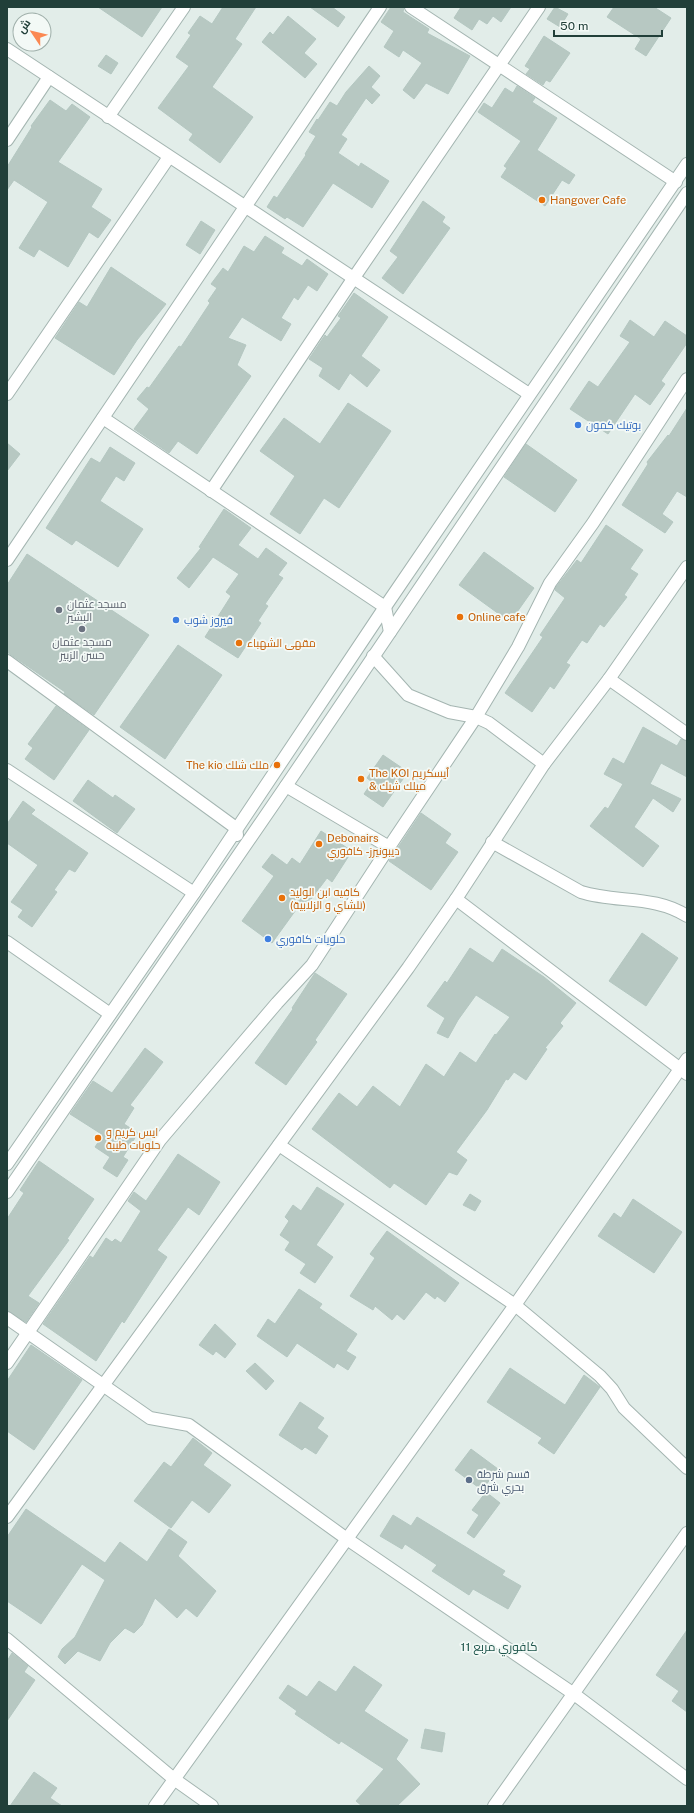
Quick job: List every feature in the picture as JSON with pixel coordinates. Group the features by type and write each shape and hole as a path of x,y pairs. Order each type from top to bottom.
{"street":[{"path":"108,117 184,7"},
{"path":"7,560 11,545 103,418 380,7"},
{"path":"410,7 676,182"},
{"path":"211,491 353,279 539,7"},
{"path":"7,49 245,208 529,394"},
{"path":"7,140 49,77"},
{"path":"7,394 169,157"},
{"path":"7,1164 194,893 236,828 529,394 687,164"},
{"path":"7,1192 286,786 687,193"},
{"path":"7,1363 160,1140 277,1003 312,965 476,717 518,647 550,583 593,523 687,379"},
{"path":"103,418 385,607 390,632"},
{"path":"7,1517 408,968 456,899 544,764 609,679 687,567"},
{"path":"373,656 408,695 449,712 476,717 489,723 544,764"},
{"path":"7,661 236,828 240,853"},
{"path":"609,679 687,734"},
{"path":"7,770 194,893"},
{"path":"286,786 389,847"},
{"path":"492,842 581,892 594,896 636,900 661,905 675,909 687,916"},
{"path":"456,899 683,1072"},
{"path":"7,942 110,1014"},
{"path":"155,1806 422,1432 683,1072 687,1059"},
{"path":"279,1145 515,1305 600,1376 612,1389 624,1408 687,1468"},
{"path":"7,1318 150,1418 189,1425 347,1539 574,1694 687,1780"},
{"path":"494,1806 687,1532"},
{"path":"7,1639 174,1779 212,1806"}],"building":[{"path":"98,7 162,7 142,37"},
{"path":"223,7 256,7 235,39 242,44 212,87 253,117 220,163 189,140 193,134 158,108 189,66 176,57 191,35 188,33 200,16 212,24"},
{"path":"310,7 332,7 345,17 338,27"},
{"path":"391,7 404,7 403,12 429,29 427,33 470,56 448,94 426,83 414,99 403,90 422,63 403,50 399,57 384,47 394,31 381,22"},
{"path":"461,7 511,7 501,22 493,16 487,24 479,19 472,30 454,18"},
{"path":"555,7 568,14 560,27 547,19"},
{"path":"614,7 654,7 671,18 646,56 635,49 641,39 607,17"},
{"path":"288,16 316,39 304,53 317,64 305,78 262,42 270,32 273,35"},
{"path":"544,36 570,53 550,82 546,80 543,85 526,74 530,69 525,66"},
{"path":"106,55 118,63 111,74 98,66"},
{"path":"369,66 380,76 371,87 380,95 372,104 366,98 341,135 347,139 338,153 359,167 361,163 389,181 372,208 333,183 303,227 287,217 285,219 267,207 274,196 277,198 306,155 305,154 316,136 309,132 317,119 318,120 330,102 337,106 346,92"},
{"path":"517,86 535,98 532,102 557,118 537,150 575,175 569,184 562,180 545,206 501,177 507,168 504,166 521,141 478,112 484,103 492,108 505,88 513,93"},
{"path":"50,100 66,111 72,104 90,117 58,162 102,189 91,207 111,220 98,238 89,232 68,267 39,249 34,257 19,248 48,202 14,180 7,190 7,167 32,127 31,126"},
{"path":"423,201 445,217 442,222 450,228 403,294 382,278 398,257 390,251"},
{"path":"201,221 215,230 200,254 186,245"},
{"path":"265,236 284,248 281,253 302,266 307,259 328,274 317,291 308,285 298,300 294,297 281,318 291,324 281,341 242,317 228,338 246,345 237,365 251,376 197,454 178,441 169,453 134,429 149,409 137,399 147,387 149,388 179,346 181,347 210,303 208,301 217,288 211,284 223,268 228,272 244,246 254,252"},
{"path":"111,267 166,304 137,340 114,375 55,338 79,302 87,307"},
{"path":"354,293 388,317 361,356 380,370 367,387 350,373 339,390 319,376 323,368 309,359 325,335 327,337 341,318 338,316"},
{"path":"630,320 654,337 665,321 687,336 687,343 661,381 665,384 650,405 635,394 608,434 570,409 589,381 598,387 630,342 620,336"},
{"path":"348,403 391,431 339,508 324,498 300,534 270,514 295,476 260,451 284,418 320,444"},
{"path":"687,408 687,497 677,491 662,514 673,522 665,533 622,505 648,464 647,462 668,435 669,436"},
{"path":"7,443 20,454 7,471"},
{"path":"526,444 577,480 555,512 504,477"},
{"path":"110,447 135,463 124,481 116,476 100,501 143,529 118,567 76,540 72,545 46,528 91,458 100,463"},
{"path":"224,509 251,528 238,545 258,559 266,548 287,563 278,575 283,578 265,604 268,606 258,621 261,623 238,658 205,637 231,596 226,592 239,574 213,557 189,588 177,578 201,548 199,547"},
{"path":"606,525 643,550 630,569 638,574 624,595 627,597 604,627 600,624 587,643 582,640 566,663 570,665 554,689 550,686 532,712 505,693 543,637 540,635 565,598 555,590 556,587 577,560 581,563"},
{"path":"484,552 534,588 510,622 459,585"},
{"name":"مسجد عثمان البشير","path":"27,554 149,635 94,715 64,694 65,692 7,652 7,585"},
{"path":"178,645 222,675 165,759 120,727"},
{"path":"56,706 89,730 54,780 25,759 33,748 28,744"},
{"path":"643,727 677,746 681,739 687,741 687,777 661,763 650,784 681,799 673,812 653,798 634,827 659,846 643,867 590,826 605,807 608,809 623,784 604,774 613,758 624,764"},
{"path":"383,755 408,772 383,807 364,794 372,782 367,778"},
{"path":"88,780 113,798 115,795 135,809 117,833 73,801"},
{"path":"23,801 35,810 31,814 88,853 75,872 69,869 54,890 57,892 32,927 18,917 23,910 11,902 38,865 7,843 7,824"},
{"path":"421,813 451,834 445,843 458,852 431,890 389,861"},
{"path":"321,831 352,851 332,882 327,878 303,910 298,907 272,943 242,921 274,876 262,867 272,854 287,865 292,858 300,864"},
{"path":"642,933 678,958 646,1006 609,981"},
{"path":"470,948 493,963 502,949 544,977 576,1003 560,1023 563,1026 545,1048 547,1049 526,1080 514,1072 508,1080 506,1079 487,1110 456,1152 467,1160 457,1175 449,1172 426,1205 394,1183 390,1188 312,1129 339,1093 357,1107 373,1086 400,1107 426,1064 444,1077 460,1052 476,1063 495,1034 496,1035 510,1017 476,995 458,1020 448,1038 437,1033 445,1018 427,1006 445,981 447,983"},
{"path":"315,973 347,994 315,1040 317,1042 286,1085 255,1063 293,1009 292,1008"},
{"path":"145,1048 163,1062 130,1105 134,1108 124,1124 138,1133 123,1157 128,1160 117,1177 103,1168 110,1157 95,1147 103,1135 70,1114 93,1081 112,1093"},
{"path":"178,1154 220,1182 199,1215 188,1207 157,1250 167,1257 124,1323 122,1321 96,1361 43,1324 90,1256 93,1258 106,1238 112,1242 115,1239 121,1243 141,1211 128,1201 134,1192 146,1201"},
{"path":"39,1161 94,1199 67,1239 69,1240 28,1296 39,1303 26,1322 7,1311 7,1219 24,1193 20,1190"},
{"path":"317,1187 344,1204 316,1245 333,1257 315,1283 300,1273 306,1264 285,1250 290,1242 280,1235 289,1221 285,1217 293,1205 301,1211"},
{"path":"470,1194 481,1201 475,1211 463,1205"},
{"path":"633,1199 682,1232 654,1273 598,1236 614,1213 621,1218"},
{"path":"387,1231 459,1283 445,1302 437,1296 435,1299 426,1292 404,1320 397,1314 392,1320 375,1306 373,1310 350,1296 375,1258 370,1254"},
{"path":"299,1289 322,1304 319,1308 357,1334 346,1351 356,1357 348,1370 337,1363 334,1368 297,1343 287,1357 257,1336 268,1319 275,1324"},
{"path":"215,1324 236,1344 225,1358 216,1351 213,1355 199,1345"},
{"path":"31,1345 82,1380 34,1450 7,1431 7,1381"},
{"path":"255,1363 274,1381 266,1390 246,1371"},
{"path":"510,1368 565,1405 584,1375 600,1387 554,1454 538,1443 542,1438 487,1402"},
{"path":"300,1402 324,1418 317,1428 328,1436 316,1454 305,1447 302,1450 279,1435"},
{"path":"193,1438 212,1453 203,1465 231,1485 209,1513 192,1500 171,1528 134,1501 164,1462 171,1467"},
{"path":"471,1449 498,1469 482,1490 455,1470"},
{"path":"486,1492 500,1503 474,1538 467,1533 479,1515 472,1510"},
{"path":"26,1509 105,1563 120,1542 147,1562 169,1529 187,1542 178,1556 216,1591 197,1617 186,1608 177,1618 155,1598 142,1625 134,1633 125,1628 110,1643 100,1661 78,1651 65,1664 58,1657 62,1649 75,1637 105,1580 82,1564 41,1624 7,1601 7,1537"},
{"path":"393,1515 411,1526 417,1517 505,1571 502,1575 521,1586 508,1609 473,1589 469,1595 432,1571 437,1565 405,1544 402,1549 380,1536"},
{"path":"687,1630 687,1712 672,1701 679,1691 656,1675"},
{"path":"12,1653 28,1666 24,1672 35,1680 7,1721 7,1661"},
{"path":"354,1666 382,1685 364,1711 408,1740 396,1759 420,1784 397,1806 362,1806 356,1801 384,1769 341,1741 339,1744 295,1714 297,1711 279,1698 288,1685 307,1697 319,1681 336,1692"},
{"path":"425,1729 445,1733 442,1752 421,1748"},
{"path":"34,1772 57,1788 50,1798 62,1806 10,1806"}],"place":[{"name":"Hangover Cafe","path":"542,200"},
{"name":"بوتيك كمون","path":"578,425"},
{"name":"مسجد عثمان البشير","path":"59,610"},
{"name":"Online cafe","path":"460,617"},
{"name":"فيروز شوب","path":"176,620"},
{"name":"مسجد عثمان حسن الزبير","path":"82,629"},
{"name":"مقهى الشهباء","path":"239,643"},
{"name":"The kio ملك شلك","path":"277,765"},
{"name":"The KOI ٱيسكريم & ميلك شيك","path":"361,779"},
{"name":"Debonairs ديبونيرز - كافوري","path":"319,844"},
{"name":"كافيه ابن الوليد (للشاي و الزلابية)","path":"282,898"},
{"name":"حلويات كافوري","path":"268,939"},
{"name":"ايس كريم و حلويات طيبة","path":"98,1138"},
{"name":"قسم شرطة بحري شرق","path":"469,1480"}],"district":[{"name":"كافوري مربع 11","path":"499,1647"}]}
